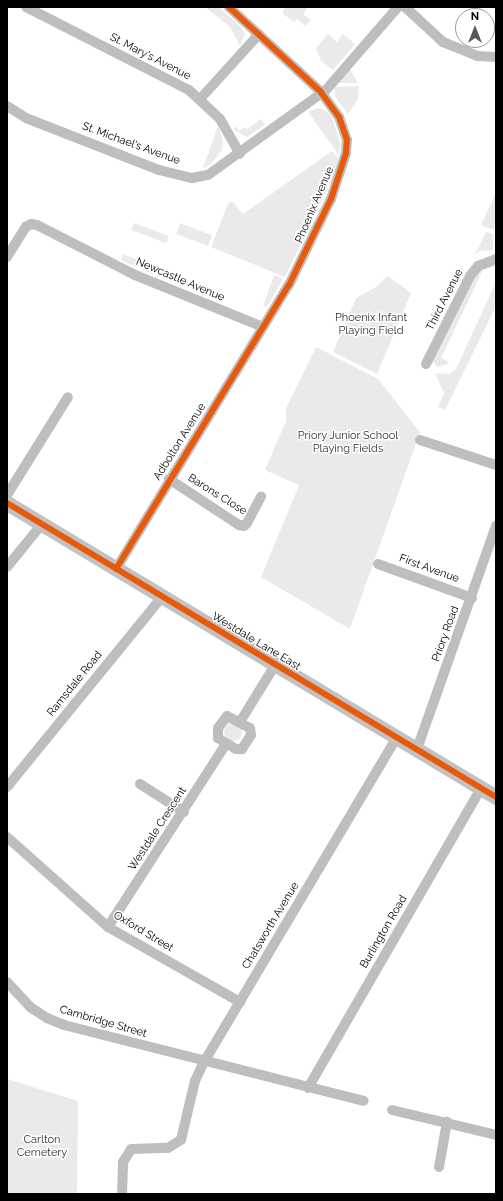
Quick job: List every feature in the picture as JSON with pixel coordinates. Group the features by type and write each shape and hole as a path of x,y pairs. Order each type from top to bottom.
{"street":[{"name":"St. Mary's Avenue","path":"26,7 189,90 200,98 220,119 240,154"},
{"name":"Phoenix Avenue","path":"229,7 321,92 344,128 346,153 325,212 290,285 263,327"},
{"name":"St. Michael's Avenue","path":"7,106 26,118 159,170 192,178 208,175 240,154 321,92 349,65 398,7"},
{"path":"404,7 443,42 476,56 496,57"},
{"path":"200,98 259,34"},
{"name":"Newcastle Avenue","path":"7,257 26,227 31,224 183,296 263,327"},
{"name":"Third Avenue","path":"426,364 470,276 478,266 496,259"},
{"name":"Adbolton Avenue","path":"116,569 169,479 263,327"},
{"path":"7,495 68,397"},
{"path":"420,440 496,465"},
{"name":"Barons Close","path":"169,479 239,525 244,526 248,523 261,497"},
{"name":"Westdale Lane East","path":"7,503 496,797"},
{"path":"7,567 42,524"},
{"name":"Priory Road","path":"417,749 472,598 493,548 496,526"},
{"name":"First Avenue","path":"378,564 472,598"},
{"name":"Ramsdale Road","path":"7,787 162,597"},
{"path":"240,722 275,665"},
{"path":"231,717 250,728 252,732 245,746 236,749 226,744 218,738 217,733 223,719 231,717"},
{"name":"Chatsworth Avenue","path":"122,1194 125,1156 132,1149 139,1147 168,1148 176,1146 182,1134 195,1081 204,1062 397,737"},
{"name":"Westdale Crescent","path":"108,927 184,812 226,744"},
{"path":"140,784 184,812"},
{"name":"Burlington Road","path":"308,1088 481,788"},
{"name":"Oxford Street","path":"7,837 108,927 240,1002"},
{"name":"Cambridge Street","path":"7,982 30,1007 47,1018 204,1062"},
{"path":"204,1062 364,1101"},
{"path":"392,1110 496,1134"},
{"path":"439,1167 447,1122"}],"green space":[{"path":"205,7 219,7 241,27 245,34 240,46 230,27"},
{"path":"285,7 308,7 303,14 311,20 305,26 297,19 294,22 282,13"},
{"path":"328,34 337,42 343,34 355,44 333,70 321,61 316,48"},
{"path":"349,68 358,83 335,83"},
{"path":"359,86 358,99 348,114 335,97 334,87"},
{"path":"319,108 327,111 333,120 340,143 339,155 308,112"},
{"path":"261,119 265,125 247,137 234,130 236,126 239,131 245,127 247,129"},
{"path":"218,126 223,141 222,150 211,164 203,168"},
{"path":"332,151 338,159 332,179 285,277 211,247 228,204 232,201 243,214"},
{"path":"496,193 496,226 494,230 481,225"},
{"path":"134,223 169,236 166,243 131,230"},
{"path":"180,223 212,235 208,246 176,234"},
{"path":"486,232 493,234 493,250 480,251 475,255"},
{"path":"123,254 138,260 136,267 121,260"},
{"path":"143,262 157,267 154,275 141,269"},
{"path":"496,263 496,266 483,270 441,358 449,362 448,364 437,367 433,361 477,272"},
{"path":"274,275 283,279 267,307 263,306"},
{"name":"Phoenix Infant Playing Field","path":"388,276 411,293 377,374 333,352 356,298 376,287"},
{"path":"496,282 496,306 445,410 438,407 444,393 435,373 449,374 456,369"},
{"name":"Priory Junior School Playing Fields","path":"316,347 378,379 420,432 350,629 261,577 299,485 265,470 286,421 286,408"},
{"path":"229,723 237,723 242,728 240,739 237,741 229,741 224,736 224,728"},
{"name":"Carlton Cemetery","path":"7,1079 78,1101 77,1194 7,1194"}],"cycle path":[{"path":"116,569 289,285 331,199 346,153 347,140 339,117 321,92 229,7"},
{"path":"7,503 496,797"}]}
